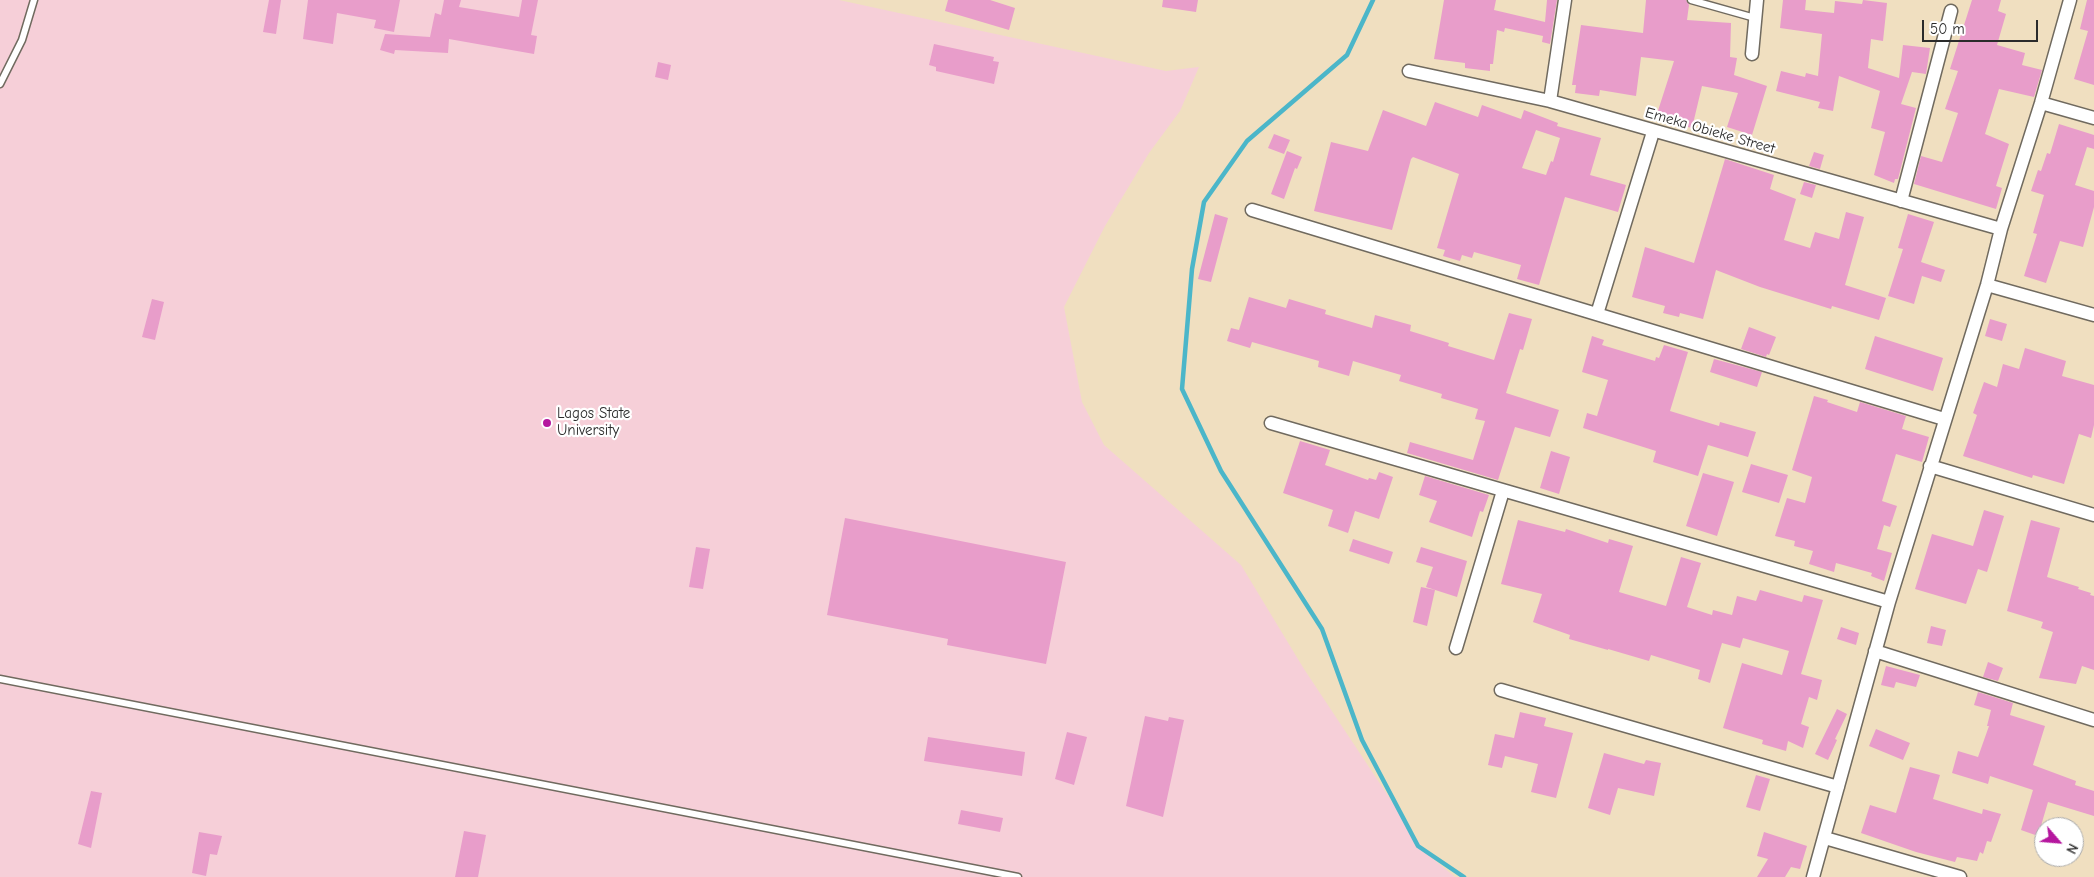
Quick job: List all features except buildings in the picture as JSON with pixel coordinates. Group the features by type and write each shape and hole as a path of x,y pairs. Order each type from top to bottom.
{"street":[{"path":"1550,101 1565,0"},
{"path":"1752,54 1757,0"},
{"path":"1814,877 1889,602 1986,285 2001,229 2041,103 2070,0"},
{"path":"1902,201 1951,12"},
{"name":"Emeka Obieke Street","path":"1409,70 1550,101 1653,132 2001,229"},
{"path":"2041,103 2094,118"},
{"path":"1597,314 1653,132"},
{"path":"1252,210 1944,419"},
{"path":"1986,285 2094,315"},
{"path":"1271,422 1889,602"},
{"path":"1930,466 2094,515"},
{"path":"1456,648 1503,491"},
{"path":"1875,651 2094,720"},
{"path":"1501,690 1838,787"},
{"path":"1825,838 1960,877"}],"lane":[{"path":"0,84 22,40 34,0"},
{"path":"1691,0 1755,18"},
{"path":"0,679 1018,877"}],"shaded area":[{"name":"Lagos State University","path":"0,0 839,0 1166,71 1199,67 1180,111 1149,153 1105,226 1064,307 1082,402 1104,445 1241,565 1304,669 1426,853 1455,877 0,877"}],"waterway":[{"path":"1373,0 1347,55 1247,141 1204,202 1192,269 1182,389 1221,471 1322,629 1362,740 1418,846 1464,877"}],"place":[{"name":"Lagos State University","path":"547,423"}]}
